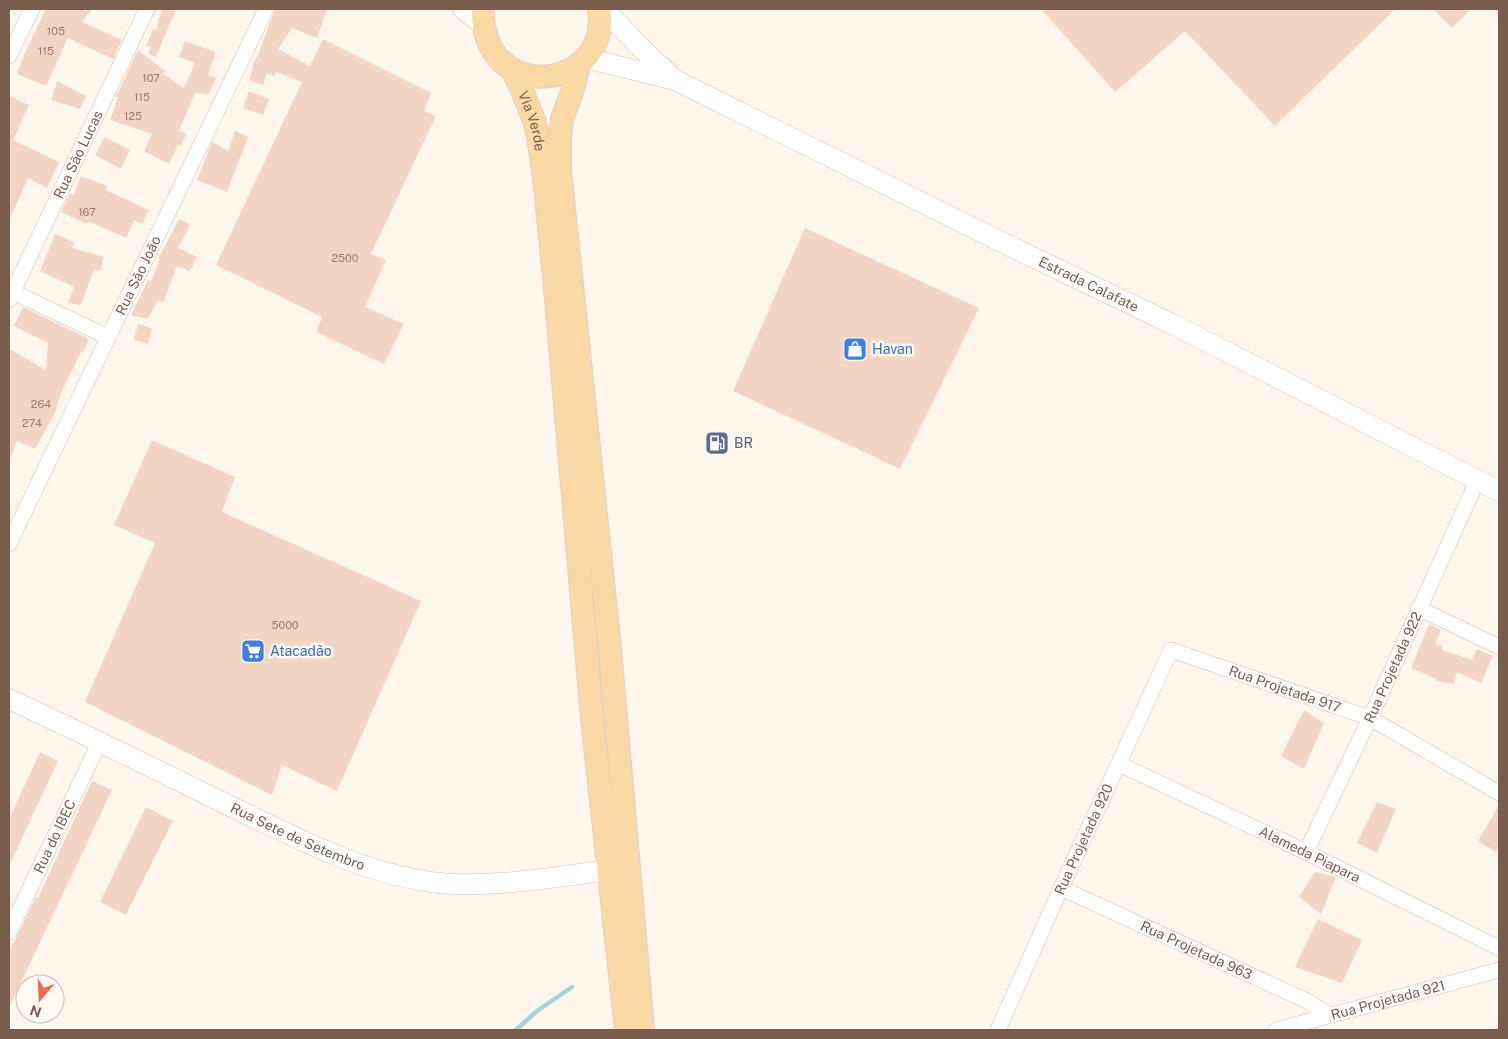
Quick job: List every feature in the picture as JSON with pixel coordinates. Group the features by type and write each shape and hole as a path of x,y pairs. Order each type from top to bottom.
{"main road":[{"name":"Via Verde","path":"552,174 562,119 582,61 594,46 599,32 601,17 599,9"},
{"path":"483,17 488,43 498,58 512,69 528,76 546,77 564,73 582,61"},
{"name":"Via Verde","path":"512,69 522,88 552,174"},
{"path":"552,174 555,287 589,689 626,1030"},
{"path":"552,174 610,649 643,1030"}],"street":[{"path":"9,56 32,9"},
{"name":"Rua São Lucas","path":"10,294 147,9"},
{"name":"Rua São João","path":"9,544 266,9"},
{"path":"463,9 483,17"},
{"name":"Estrada Calafate","path":"604,9 675,80"},
{"name":"Estrada Calafate","path":"582,61 675,80 1172,324 1499,492"},
{"path":"10,294 108,337"},
{"name":"Rua Projetada 922","path":"1306,852 1370,718 1418,608 1477,481"},
{"path":"1418,608 1499,647"},
{"name":"Rua Projetada 917","path":"1172,650 1370,718 1499,792"},
{"name":"Rua Projetada 920","path":"998,1030 1060,888 1172,650"},
{"name":"Rua Sete de Setembro","path":"9,699 326,851 365,866 405,878 440,883 479,884 609,870"},
{"name":"Rua do IBEC","path":"9,932 100,741"},
{"name":"Alameda Piapara","path":"1119,764 1306,852 1499,948"},
{"name":"Rua Projetada 963","path":"1060,888 1307,1001 1330,1015"},
{"name":"Rua Projetada 921","path":"1276,1030 1309,1026 1330,1015 1499,970"}],"building":[{"path":"46,9 92,9 82,22 122,40 113,59 68,38 46,86 17,74"},
{"path":"162,9 176,9 156,57 148,54 151,47 146,46 153,29 156,30"},
{"path":"275,9 327,9 317,38 292,28 278,49 310,66 323,39 431,93 424,111 436,116 371,254 386,260 365,307 404,324 384,364 316,332 322,317 216,265 302,82 276,72 275,77 267,73 263,85 249,80 252,67"},
{"path":"1041,9 1395,9 1275,126 1185,31 1115,92"},
{"path":"1433,9 1471,9 1452,28"},
{"path":"185,41 216,52 208,75 216,78 209,94 195,93 179,131 186,134 181,146 178,145 169,164 144,151 152,134 110,120 118,98 116,97 138,50 165,71 163,74 184,88 195,63 179,57"},
{"path":"57,81 86,96 80,109 51,100"},
{"path":"249,91 269,99 263,115 243,108"},
{"path":"9,96 29,105 13,140 59,162 47,188 28,178 9,221"},
{"path":"235,131 248,137 227,192 197,180 212,142 228,151"},
{"path":"105,137 130,150 121,169 95,155"},
{"path":"81,176 107,186 106,190 149,210 142,224 134,220 126,238 88,221 87,224 61,212 70,193 74,195"},
{"path":"179,219 190,225 178,248 197,257 190,271 177,266 163,303 158,300 148,319 131,315 148,280 151,281 160,259 158,259"},
{"name":"Havan","path":"805,228 979,308 900,469 733,391"},
{"path":"55,234 74,242 72,248 104,257 100,271 94,269 81,305 68,303 74,287 40,271"},
{"path":"23,307 89,339 61,393 55,413 35,449 17,441 9,462 9,349 46,370 48,343 14,326"},
{"path":"138,324 152,328 148,344 134,340"},
{"name":"Atacadão","path":"152,440 235,477 222,512 421,601 337,791 282,765 272,795 85,702 155,543 114,525"},
{"path":"1429,624 1441,630 1435,644 1443,647 1442,650 1472,660 1477,649 1493,656 1481,683 1457,672 1454,684 1437,681 1437,679 1411,668"},
{"path":"1304,710 1324,723 1304,769 1281,756"},
{"path":"40,752 58,761 9,866 9,819"},
{"path":"92,781 112,790 25,974 15,974 15,995 9,1008 9,952 36,897 38,898"},
{"path":"1377,802 1396,809 1377,853 1357,843"},
{"path":"1499,805 1499,846 1496,852 1478,841"},
{"path":"146,807 173,821 126,915 100,902"},
{"path":"1315,872 1336,877 1321,914 1299,897"},
{"path":"1318,919 1362,940 1342,983 1295,967"}],"waterway":[{"path":"516,1030 537,1011 572,987"}],"place":[{"name":"Havan","path":"855,349"},
{"name":"BR","path":"717,443"},
{"name":"Atacadão","path":"253,651"}]}
